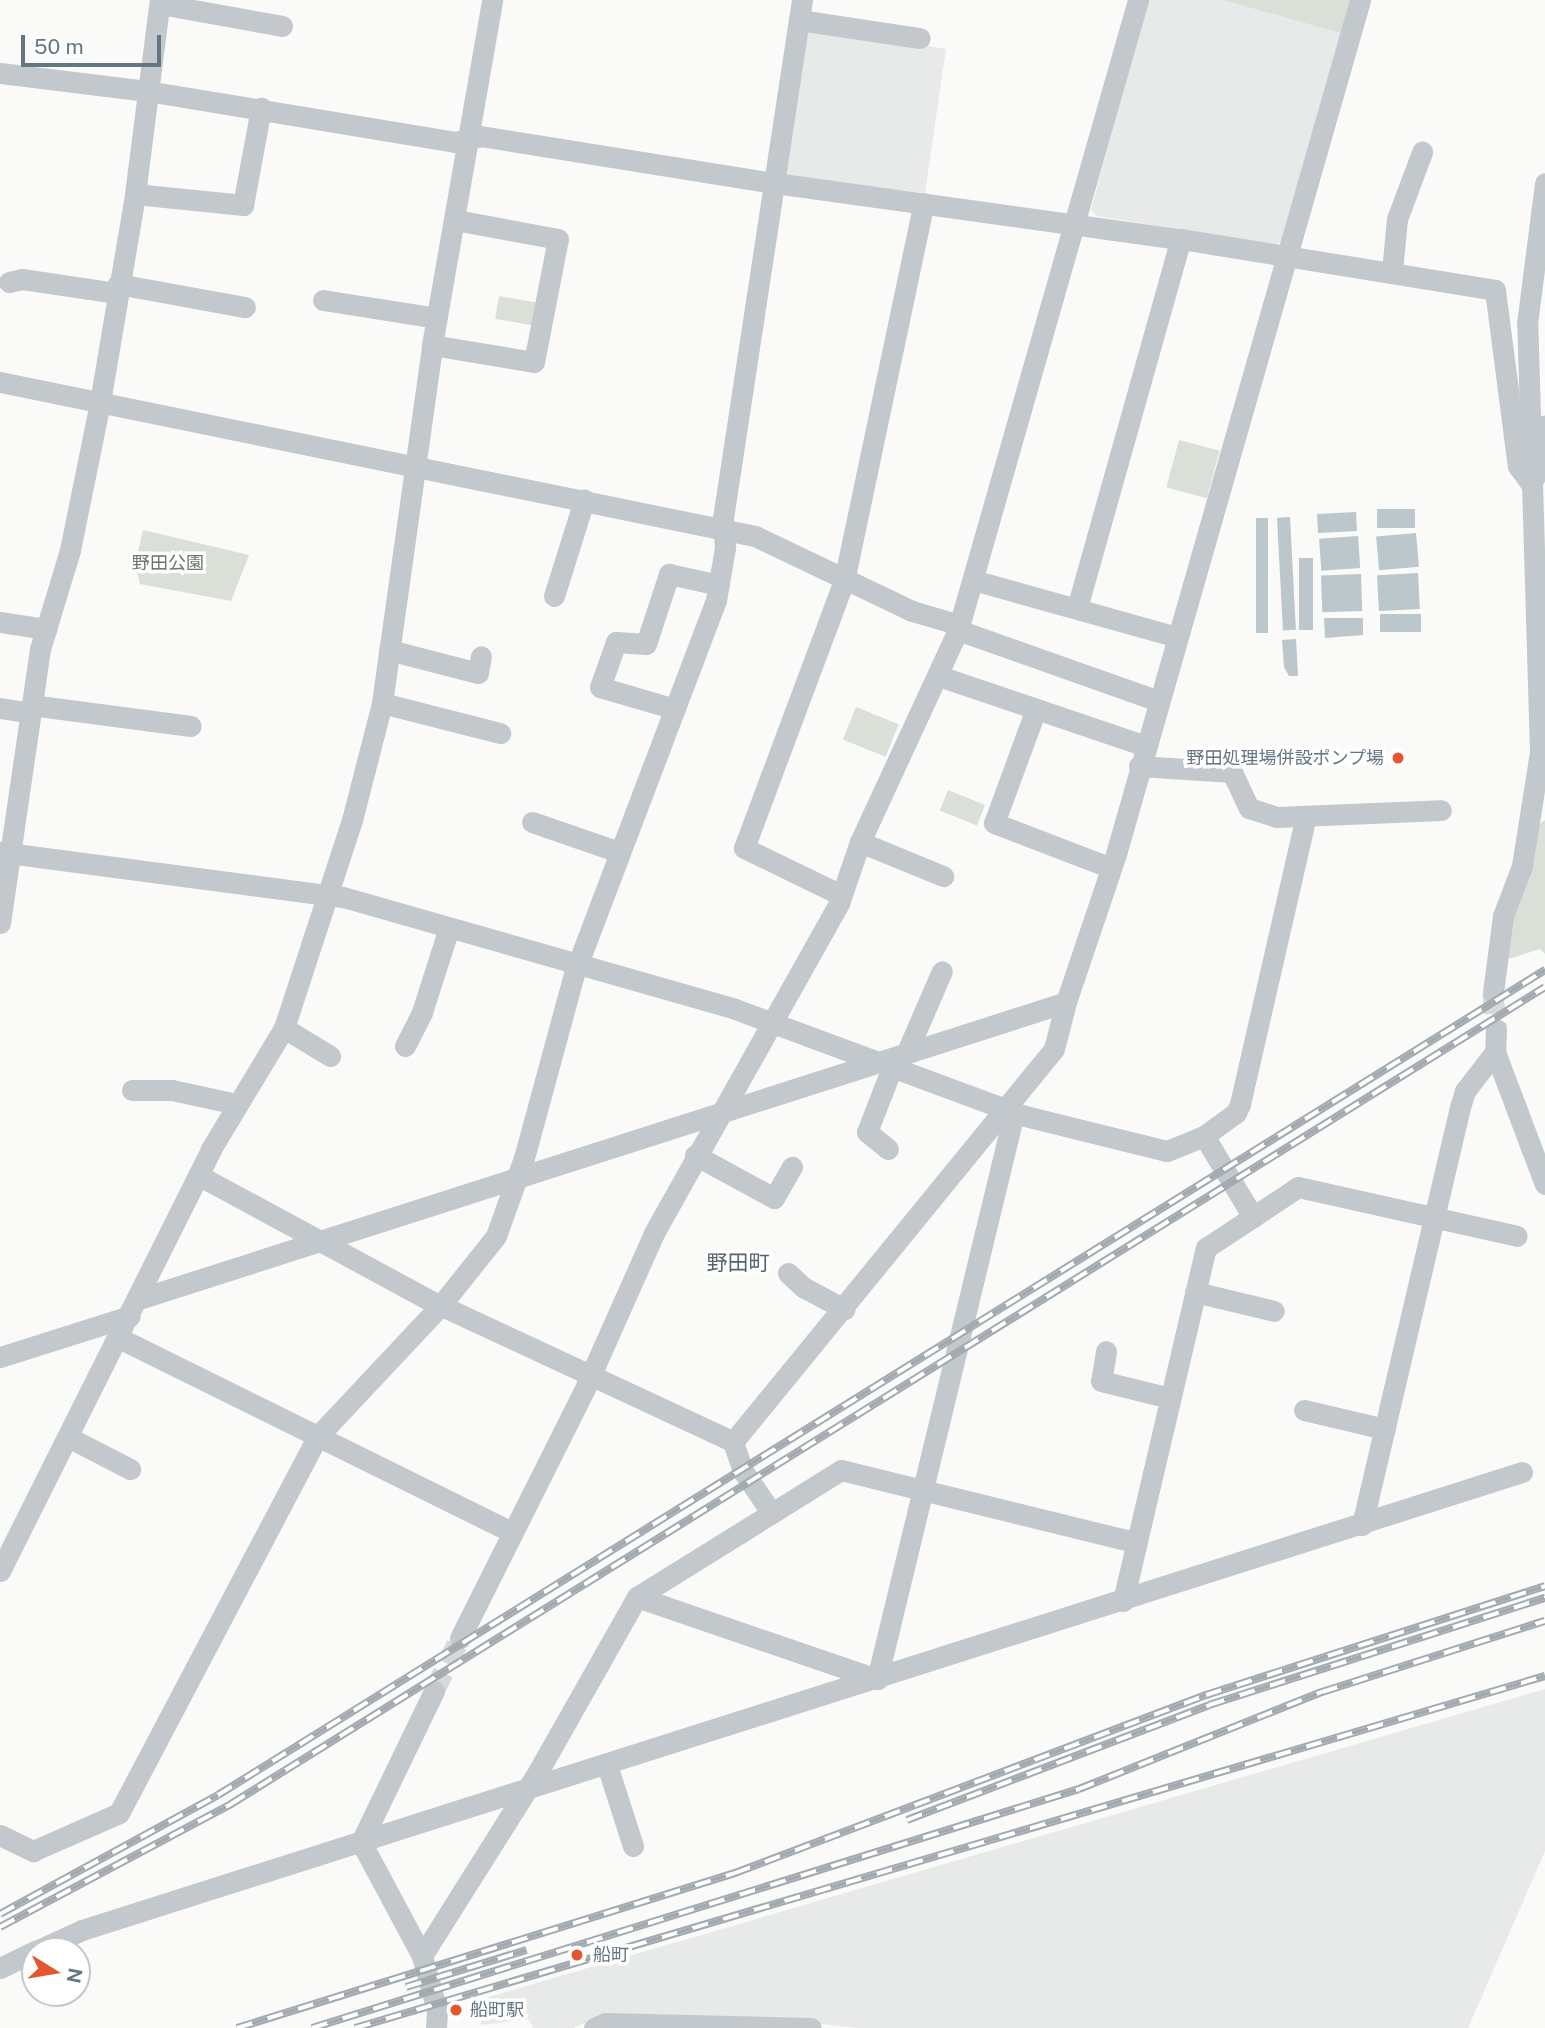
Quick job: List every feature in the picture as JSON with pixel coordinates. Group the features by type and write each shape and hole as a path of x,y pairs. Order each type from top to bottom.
{"street":[{"path":"0,1571 119,1338 198,1175 236,1104 284,1028 328,895 366,772 382,703 432,345 492,0"},
{"path":"460,1638 588,1376 637,1266 695,1156 841,895 860,842 939,676 959,627 973,580 1076,226 1138,0"},
{"path":"733,1442 1010,1111 1054,1048 1066,1002 1111,869 1360,0"},
{"path":"0,923 5,852 46,629 70,550 100,402 117,288 135,194 160,2 282,26"},
{"path":"0,1835 33,1851 120,1813 318,1436 441,1305 491,1246 518,1176 578,964 675,709 719,584 724,529 800,10 920,38"},
{"path":"0,74 148,91 455,142 469,136 775,183 1181,239 1392,271 1495,290 1518,466 1531,484"},
{"path":"135,194 243,205 261,108"},
{"path":"1392,271 1397,219 1422,152"},
{"path":"1493,992 1503,916 1522,866 1539,752 1527,324 1545,183"},
{"path":"841,895 744,848 844,581 924,203"},
{"path":"432,345 534,362 558,239 455,219"},
{"path":"1077,608 1181,239"},
{"path":"9,282 22,279 117,288 245,307"},
{"path":"323,300 437,318"},
{"path":"0,382 755,536 844,581 912,611 1158,701"},
{"path":"1531,484 1539,469 1545,425"},
{"path":"554,596 584,500"},
{"path":"675,709 600,687 616,642 646,645 669,574 719,584"},
{"path":"973,580 1177,637"},
{"path":"0,622 46,629"},
{"path":"389,650 478,673 481,656"},
{"path":"939,676 1036,709 1142,756 1231,772 1245,802 1256,812 1306,816 1441,810"},
{"path":"382,703 500,733"},
{"path":"0,708 191,726"},
{"path":"1036,709 994,823 1111,869"},
{"path":"5,852 328,895 771,1020 893,1060 1010,1111 1167,1151 1204,1136 1236,1113 1240,1104 1306,816"},
{"path":"532,822 619,852"},
{"path":"860,842 943,877"},
{"path":"405,1046 422,1012 449,928"},
{"path":"888,1149 867,1132 893,1060 942,971"},
{"path":"0,1357 316,1242 518,1176 893,1060 1066,1002"},
{"path":"284,1028 330,1056"},
{"path":"1496,1029 1495,1052 1545,1184"},
{"path":"1362,1525 1465,1091 1495,1052"},
{"path":"132,1090 172,1090 236,1104"},
{"path":"877,1679 1010,1111"},
{"path":"1204,1136 1253,1217"},
{"path":"695,1156 774,1198 792,1167"},
{"path":"198,1175 316,1242 441,1305 733,1442 743,1471 771,1512"},
{"path":"1123,1601 1206,1248 1298,1187 1517,1236"},
{"path":"788,1273 803,1287 844,1309"},
{"path":"1195,1292 1273,1311"},
{"path":"119,1338 512,1532"},
{"path":"1106,1351 1101,1381 1170,1398"},
{"path":"1304,1410 1385,1429"},
{"path":"68,1437 130,1469"},
{"path":"422,1956 528,1789 637,1597 841,1470 1135,1542"},
{"path":"67,1937 1522,1472"},
{"path":"637,1597 877,1679"},
{"path":"361,1842 434,1691"},
{"path":"607,1765 633,1846"},
{"path":"361,1842 422,1956 437,2010 436,2028"},
{"path":"0,1968 21,1958"},
{"path":"594,2028 605,2023 811,2028"}],"shaded area":[{"path":"1147,0 1223,0 1343,34 1286,239 1276,245 1097,216 1091,210"},
{"path":"808,27 946,49 925,193 789,176 783,170"},
{"path":"1377,509 1415,509 1415,528 1377,528"},
{"path":"1356,512 1357,531 1318,533 1317,514"},
{"path":"1290,517 1296,630 1283,631 1277,518"},
{"path":"1256,518 1268,518 1268,633 1256,633"},
{"path":"1416,533 1419,567 1379,570 1376,536"},
{"path":"1358,536 1360,568 1321,571 1319,539"},
{"path":"1299,558 1313,558 1313,630 1299,630"},
{"path":"1418,573 1420,609 1379,611 1377,575"},
{"path":"1361,574 1362,611 1322,612 1321,575"},
{"path":"1380,614 1421,614 1421,632 1380,632"},
{"path":"1324,618 1363,618 1363,635 1325,638"},
{"path":"1296,639 1298,676 1289,676 1284,667 1282,640"},
{"path":"1545,1689 1545,1851 1468,2028 857,2028 778,2019 605,2015 573,2028 534,2028 528,2019 482,2025 478,2000"}],"green space":[{"path":"1223,0 1353,0 1343,34"},
{"path":"499,296 540,303 536,326 495,319"},
{"path":"1179,440 1220,451 1207,498 1166,487"},
{"name":"野田公園","path":"143,530 249,555 231,601 140,584 135,564"},
{"path":"856,707 899,724 886,757 843,739"},
{"path":"948,790 985,805 977,825 940,810"},
{"path":"1545,820 1545,954 1540,949 1499,962 1536,826"}],"tunnel":[{"path":"1493,992 1496,1029"},
{"path":"434,1691 460,1638"}],"railway":[{"path":"0,1914 218,1795 1545,970"},
{"path":"0,1927 231,1804 1545,987"},
{"path":"237,2028 735,1873 1206,1695 1545,1586"},
{"path":"907,1820 1209,1705 1545,1598"},
{"path":"312,2028 1079,1789 1322,1692 1545,1621"},
{"path":"355,2028 1545,1676"},
{"path":"406,1987 526,1950"}],"place":[{"name":"野田処理場併設ポンプ場","path":"1398,758"},
{"name":"船町","path":"577,1955"},
{"name":"船町駅","path":"456,2010"}],"district":[{"name":"野田町","path":"738,1263"}]}
